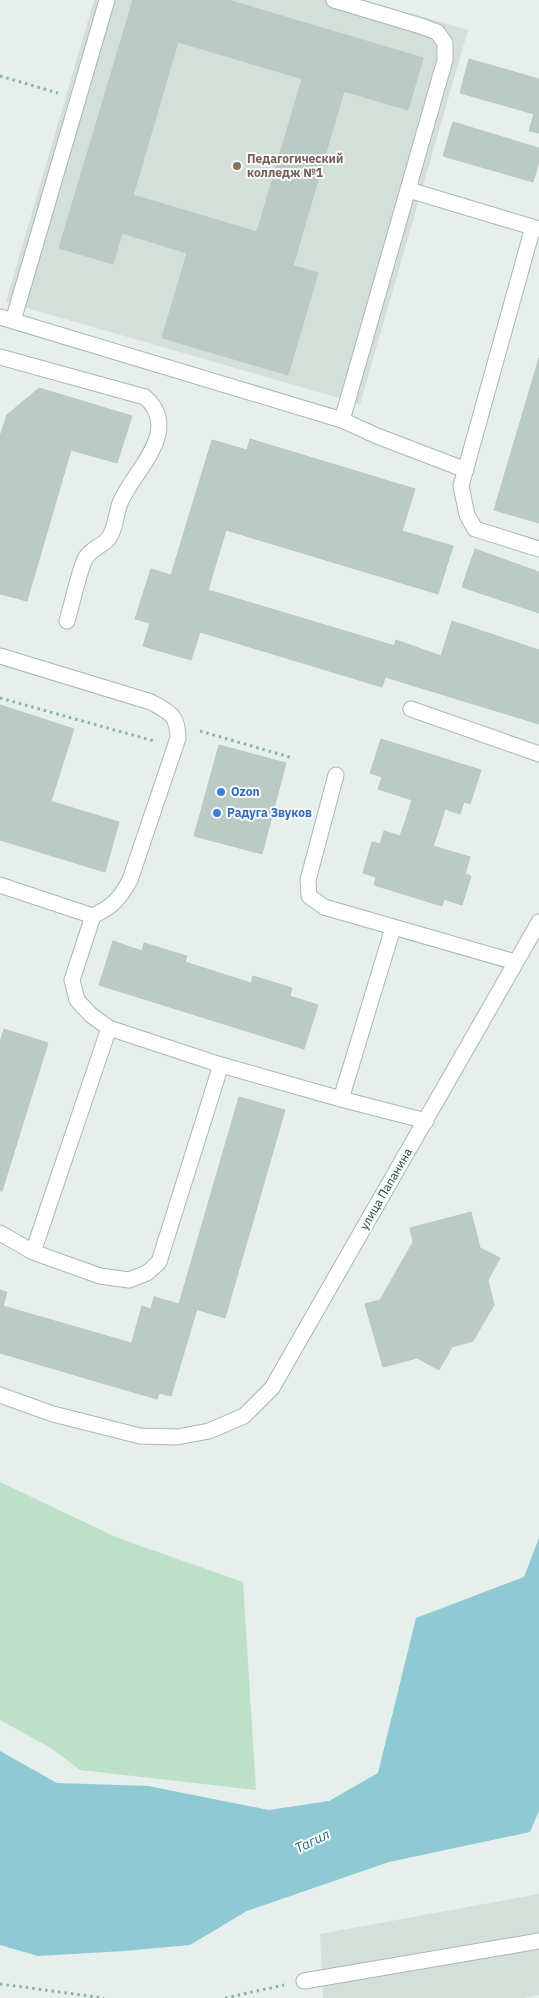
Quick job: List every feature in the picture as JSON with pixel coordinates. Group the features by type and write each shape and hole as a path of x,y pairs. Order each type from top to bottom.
{"street":[{"path":"107,0 78,99 6,319 342,420 377,436 466,470"},
{"path":"334,0 437,32 445,43 445,60 342,420"},
{"path":"409,190 536,228 461,486 467,515 476,529 539,549"},
{"path":"0,357 145,397 154,406 158,414 157,440 150,455 128,487 120,503 109,538 86,557 68,621"},
{"path":"0,656 151,702 170,712 178,726 178,738 130,880 119,900 108,909 93,916 0,885"},
{"path":"411,709 539,754"},
{"path":"336,776 308,880 309,896 324,907 515,962"},
{"path":"93,916 72,980 77,1000 91,1015 109,1028 221,1064 341,1099 426,1121"},
{"name":"улица Папанина","path":"0,1395 52,1414 140,1436 177,1437 209,1431 244,1416 272,1388 539,922"},
{"path":"341,1099 393,928"},
{"path":"33,1252 109,1028"},
{"path":"0,1234 33,1252 100,1276 130,1280 147,1273 158,1262 221,1064"},
{"path":"304,1981 539,1940"}],"path":[{"path":"0,76 78,99"},
{"path":"0,698 162,743 202,731 293,758"},
{"path":"225,1998 304,1981"},
{"path":"0,1984 104,1998"}],"shaded area":[{"name":"Педагогический колледж №1","path":"94,0 364,0 468,30 360,404 6,302"},
{"path":"539,1894 539,1995 525,1998 323,1998 320,1934"}],"green space":[{"path":"0,1482 118,1538 243,1582 256,1790 80,1770 51,1748 0,1720"}],"water":[{"name":"Тагил","path":"539,1538 539,1811 530,1832 389,1862 247,1911 190,1945 38,1956 0,1945 0,1751 57,1783 148,1786 269,1810 329,1801 378,1773 416,1618 524,1577"}],"building":[{"path":"133,0 228,0 423,58 408,110 178,42 113,264 59,248"},
{"path":"469,59 539,79 539,133 529,131 534,114 460,93"},
{"path":"302,79 344,91 293,266 192,236 187,253 122,233 133,195 257,232"},
{"path":"453,122 539,148 539,162 533,182 443,156"},
{"path":"192,236 318,273 288,375 162,338"},
{"path":"539,358 539,523 494,510"},
{"path":"39,388 132,416 117,463 71,450 27,601 0,594 0,436 7,415"},
{"path":"250,439 415,489 402,531 453,546 438,594 226,530 208,590 395,646 382,687 200,632 191,660 143,646 150,623 135,619 151,569 171,575 212,440 247,450"},
{"path":"475,549 539,572 539,613 462,587"},
{"path":"452,621 539,650 539,724 385,677 396,640 441,656"},
{"path":"0,705 74,729 51,801 0,786"},
{"path":"381,739 481,770 470,804 464,802 460,814 445,809 439,829 406,819 412,800 378,789 382,777 370,773"},
{"path":"219,745 286,763 262,854 194,836"},
{"path":"0,786 119,822 105,872 0,840"},
{"path":"406,819 439,829 433,846 470,857 465,874 471,876 462,905 444,899 442,906 374,885 376,877 363,873 372,842 380,844 384,831 400,836"},
{"path":"113,941 142,951 144,943 187,956 185,962 251,983 253,976 292,988 290,996 318,1005 304,1049 99,985"},
{"path":"4,1029 48,1043 2,1191 0,1191 0,1042"},
{"path":"239,1097 285,1110 225,1318 179,1304"},
{"path":"471,1212 480,1248 500,1258 488,1280 494,1305 473,1341 452,1347 439,1370 417,1358 383,1367 365,1304 380,1300 413,1242 410,1228"},
{"path":"0,1290 7,1292 0,1317"},
{"path":"154,1297 197,1309 171,1396 159,1393 157,1399 119,1388 142,1306 151,1309"},
{"path":"3,1306 131,1343 119,1388 0,1353 0,1317"}],"place":[{"name":"Педагогический колледж №1","path":"237,166"},
{"name":"Ozon","path":"221,792"},
{"name":"Радуга Звуков","path":"217,813"}]}
